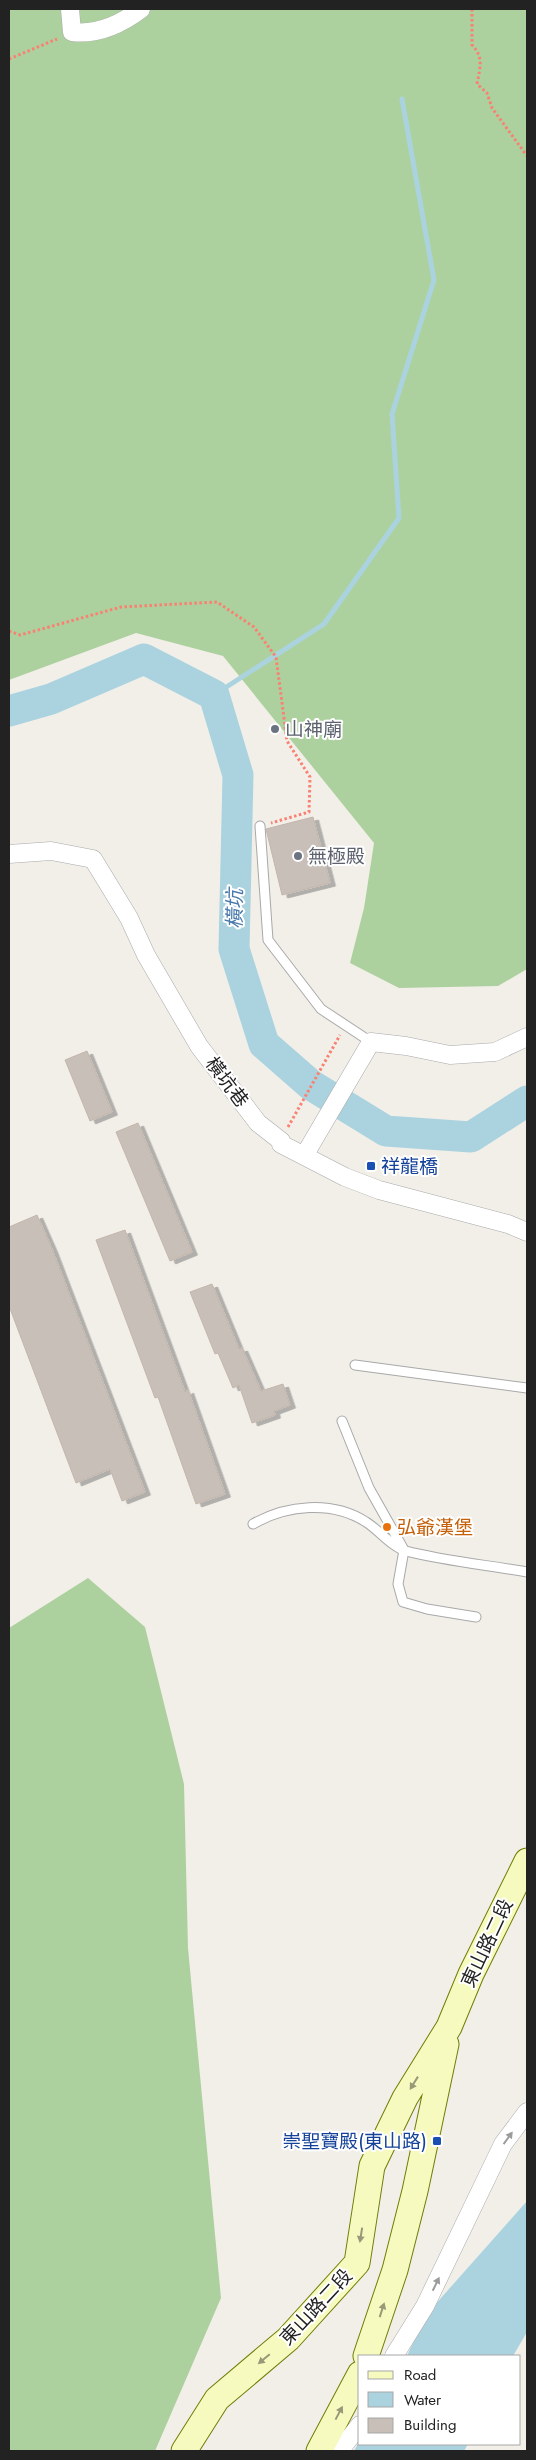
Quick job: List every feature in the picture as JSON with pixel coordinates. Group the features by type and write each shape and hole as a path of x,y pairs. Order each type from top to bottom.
{"main road":[{"name":"東山路二段","path":"184,2451 216,2398 288,2339 357,2263 372,2166 405,2098 449,2027 471,1974 527,1860"},
{"name":"東山路二段","path":"366,2355 395,2270 404,2235 449,2027"},
{"path":"319,2451 358,2378"}],"street":[{"path":"70,9 72,32 88,34 123,23 141,9"},
{"name":"橫坑巷","path":"9,854 51,852 93,859 129,918 146,955 199,1046 258,1123 281,1141 281,1144 345,1177 379,1190 508,1224 527,1232"},
{"path":"304,1156 371,1042 406,1046 450,1055 495,1052 527,1037"},
{"path":"395,2355 425,2306 503,2144 527,2112"},
{"path":"339,2451 358,2428"}],"lane":[{"path":"260,826 268,940 321,1009 371,1042"},
{"path":"355,1366 527,1388"},
{"path":"342,1421 369,1488 404,1550 398,1584 403,1602 428,1609 476,1617"},
{"path":"253,1524 271,1513 322,1507 365,1521 404,1550 527,1572"}],"path":[{"path":"472,9 472,44 480,52 481,63 477,84 486,93 492,108 527,156"},
{"path":"9,59 72,32"},
{"path":"9,631 20,635 121,607 217,602 254,627 276,657 287,741 310,777 309,812 260,826"},
{"path":"281,1141 346,1025"}],"green space":[{"path":"9,9 527,9 527,969 498,986 399,988 350,963 364,908 374,843 223,656 136,633 9,680"},
{"path":"88,1578 145,1627 184,1784 188,1948 221,2298 155,2451 9,2451 9,1628"}],"water":[{"path":"527,2201 527,2332 514,2355 407,2355 425,2316"},
{"path":"358,2444 467,2445 464,2451 354,2451"}],"building":[{"name":"無極殿","path":"313,817 330,883 282,895 266,829"},
{"path":"87,1051 112,1112 90,1121 65,1060"},
{"path":"138,1123 192,1252 170,1261 116,1132"},
{"path":"37,1215 52,1249 145,1492 122,1501 110,1469 76,1483 9,1306 9,1227"},
{"path":"125,1230 185,1392 188,1390 225,1494 196,1504 158,1397 155,1398 96,1240"},
{"path":"212,1284 239,1349 242,1348 261,1391 283,1384 290,1405 274,1411 275,1415 252,1423 239,1385 233,1388 218,1353 215,1354 190,1292"}],"waterway":[{"path":"214,695 324,624 399,518 392,414 434,280 402,99"},
{"name":"橫坑","path":"9,711 51,699 144,659 214,695 238,775 234,949 264,1044 311,1085 386,1131 471,1137 527,1101"}],"place":[{"name":"山神廟","path":"275,729"},
{"name":"無極殿","path":"298,856"},
{"name":"祥龍橋","path":"371,1166"},
{"name":"弘爺漢堡","path":"387,1527"},
{"name":"崇聖寶殿(東山路)","path":"437,2141"}]}
